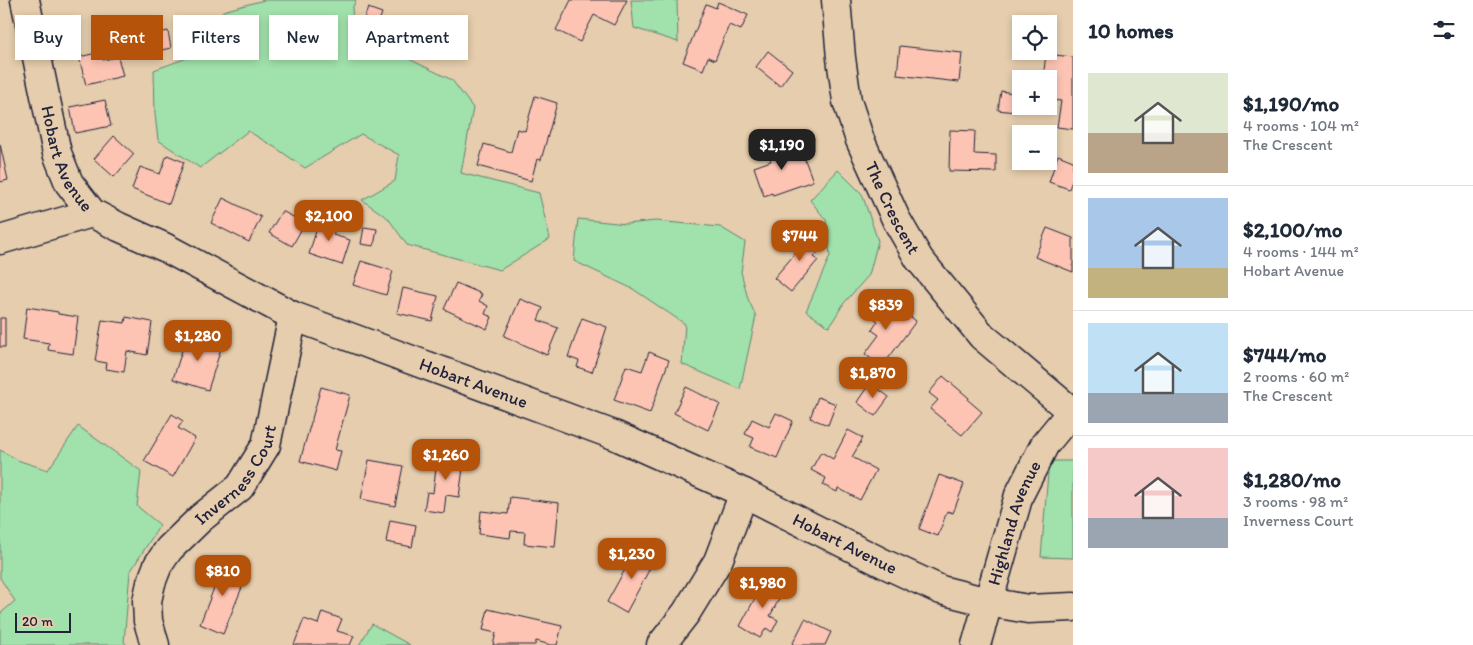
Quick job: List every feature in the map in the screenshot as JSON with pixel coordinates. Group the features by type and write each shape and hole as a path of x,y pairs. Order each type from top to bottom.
{"street":[{"name":"Hobart Avenue","path":"25,0 57,153 69,183 92,213 164,248 293,316 614,435 744,493 940,590 988,602 1028,609 1073,607"},
{"name":"The Crescent","path":"836,0 850,109 860,140 896,219 919,259 982,336 1072,410"},
{"path":"0,240 92,213"},
{"name":"Inverness Court","path":"155,645 148,621 147,601 150,583 158,565 169,549 201,518 240,487 266,444 293,316"},
{"name":"Highland Avenue","path":"976,645 1019,494 1045,444 1072,410"},
{"path":"661,645 686,613 718,561 744,493"}],"green space":[{"path":"264,0 356,0 352,9 353,15 348,15 348,60 411,60 452,80 473,108 461,173 539,193 550,239 500,270 407,245 388,218 362,200 395,181 399,155 361,134 305,168 248,131 200,168 158,140 155,114 154,70 181,60 259,60 259,15 220,15 223,11"},
{"path":"631,0 677,0 678,42 634,28"},
{"path":"838,170 862,194 878,241 869,275 844,303 829,327 806,311 830,256 826,220 810,200"},
{"path":"578,219 626,224 656,221 720,227 745,242 741,272 748,299 756,316 740,389 682,364 685,324 633,289 574,261"},
{"path":"78,426 141,471 137,506 160,525 130,572 124,642 127,645 0,645 0,614 15,601 0,578 0,450 20,461 48,470"},
{"path":"1049,461 1073,461 1073,558 1041,557"},
{"path":"372,624 410,645 359,645"}],"building":[{"path":"571,0 627,0 614,25 594,15 580,42 556,30"},
{"path":"718,2 748,15 741,30 729,25 715,60 708,57 703,70 683,62 706,4 716,8"},
{"path":"368,8 382,13 381,15 365,15"},
{"path":"168,31 171,48 163,50 163,32"},
{"path":"900,46 962,53 959,82 897,75"},
{"path":"768,51 792,70 780,86 756,67"},
{"path":"91,54 91,60 119,60 123,76 86,85 80,60 81,57"},
{"path":"1057,55 1073,57 1073,129 1057,127 1061,101 1057,101 1057,70 1044,70 1045,60 1057,60"},
{"path":"1001,91 1012,93 1012,112 998,110"},
{"path":"535,96 557,103 541,160 537,159 531,181 478,166 484,144 511,152 517,129 525,131"},
{"path":"105,100 111,126 75,133 70,107"},
{"path":"950,130 975,131 974,154 996,155 996,172 949,171"},
{"path":"114,136 134,154 114,177 94,159"},
{"path":"784,141 789,156 802,152 813,181 773,195 772,193 764,196 754,167 771,161 766,147"},
{"path":"0,144 8,180 0,182"},
{"path":"167,155 184,162 169,204 132,189 140,167 160,174"},
{"path":"1058,155 1073,161 1073,178 1069,189 1049,182 1053,170 1057,170"},
{"path":"223,198 261,217 249,242 211,223"},
{"path":"282,211 305,223 292,246 269,233"},
{"path":"321,215 338,221 333,235 350,240 342,265 309,254"},
{"path":"364,227 377,229 374,246 361,244"},
{"path":"1047,228 1073,238 1073,272 1035,257"},
{"path":"803,229 823,246 814,257 818,260 791,292 774,278 801,247 794,240"},
{"path":"361,261 393,271 386,295 353,285"},
{"path":"456,283 482,294 479,301 488,306 485,314 492,317 487,329 444,309"},
{"path":"403,288 438,296 432,321 397,313"},
{"path":"871,297 901,319 906,313 916,321 882,367 865,354 879,335 872,330 878,321 862,310"},
{"path":"520,299 543,308 538,320 558,328 547,355 504,336"},
{"path":"27,307 78,317 73,354 48,350 49,343 23,339"},
{"path":"126,317 152,322 147,355 127,351 124,372 106,369 107,363 95,361 102,320 125,323"},
{"path":"0,318 5,318 5,347 0,347"},
{"path":"582,318 607,327 592,372 577,367 579,361 568,357"},
{"path":"198,334 223,342 208,390 173,379 186,338 196,341"},
{"path":"649,352 669,360 650,413 614,400 626,366 642,371"},
{"path":"873,367 883,375 881,379 876,375 870,382 865,378"},
{"path":"943,376 982,412 962,435 930,409 938,400 929,393"},
{"path":"870,383 889,397 875,416 857,402"},
{"path":"321,387 350,395 335,450 341,451 336,471 300,461"},
{"path":"686,387 720,404 708,430 674,413"},
{"path":"818,397 836,404 828,425 810,418"},
{"path":"776,413 793,421 777,458 750,447 754,438 745,434 752,419 769,427"},
{"path":"172,414 183,421 178,428 195,438 173,477 144,461"},
{"path":"848,430 863,438 852,457 876,470 860,500 838,488 837,492 823,485 826,478 811,470 821,452 833,459"},
{"path":"438,451 465,454 459,497 446,495 444,513 424,510 427,492 433,493"},
{"path":"369,460 403,466 395,506 361,499"},
{"path":"939,475 964,484 953,513 947,511 938,536 919,529"},
{"path":"510,497 559,503 555,547 524,544 525,532 511,531 510,538 479,534 481,511 508,514"},
{"path":"390,520 416,525 412,547 386,542"},
{"path":"638,546 656,557 626,613 607,602"},
{"path":"217,563 247,575 223,634 200,624 214,588 208,586"},
{"path":"766,578 785,588 770,616 778,620 772,632 766,628 760,638 740,626"},
{"path":"488,609 562,626 557,645 536,641 535,645 493,645 496,633 483,630"},
{"path":"322,612 342,619 337,631 354,636 350,645 294,645 304,619 318,624"},
{"path":"805,619 831,632 825,645 792,645"}]}
